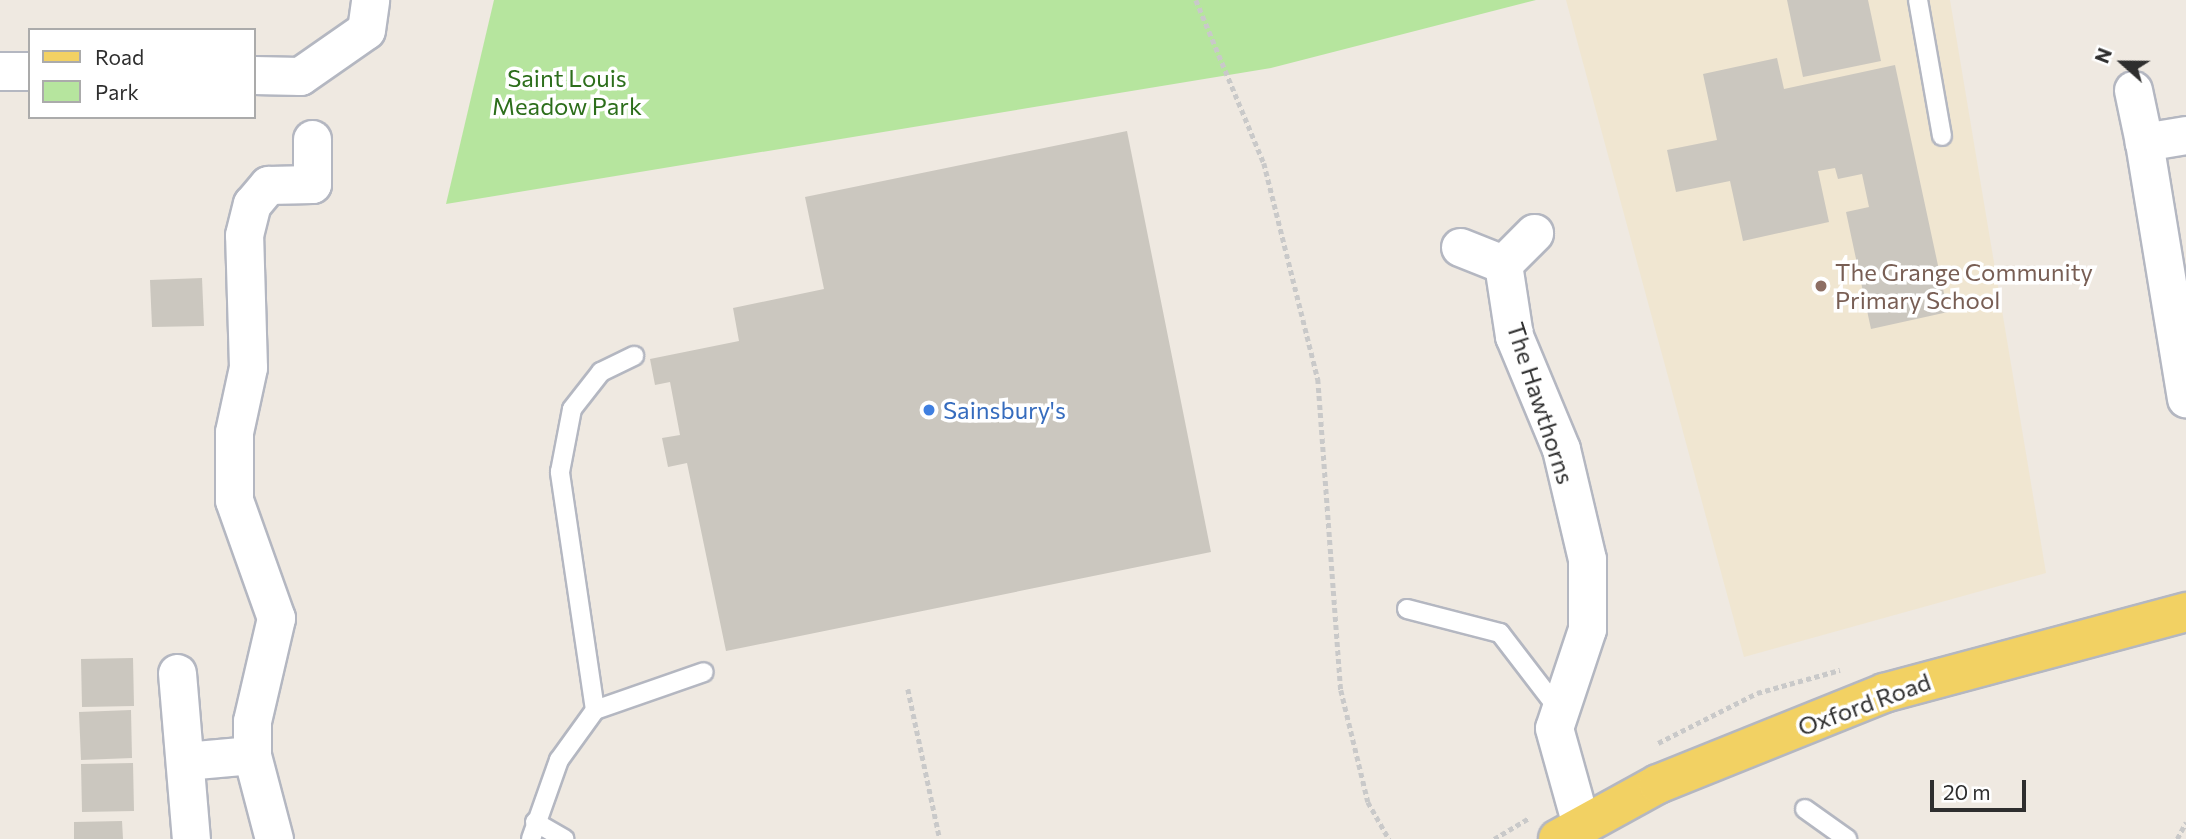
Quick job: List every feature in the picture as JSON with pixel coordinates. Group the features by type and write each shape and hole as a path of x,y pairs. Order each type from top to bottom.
{"main road":[{"name":"Oxford Road","path":"1569,832 1658,784 1884,693 2186,612"}],"street":[{"path":"256,75 300,76 366,30 370,0"},
{"path":"0,71 28,71"},
{"path":"2133,90 2186,399"},
{"path":"2144,142 2186,135"},
{"path":"274,839 252,755 252,720 276,618 234,500 234,432 248,367 244,276 252,204 268,185 312,184 312,139"},
{"path":"1460,247 1503,264 1534,233"},
{"name":"The Hawthorns","path":"1503,264 1514,336 1561,449 1592,594 1587,629 1559,710 1555,740 1569,832"},
{"path":"177,673 191,839"},
{"path":"185,761 252,755"}],"lane":[{"path":"1918,0 1942,136"},
{"path":"595,710 560,472 572,409 601,372 634,356"},
{"path":"1407,609 1500,633 1559,710"},
{"path":"564,839 533,831 559,760 595,710 704,672"},
{"path":"1805,809 1847,839"}],"path":[{"path":"1196,0 1264,163 1318,379 1341,690 1368,802 1389,839"},
{"path":"908,689 940,839"},
{"path":"2177,839 2186,822"}],"shaded area":[{"name":"The Grange Community Primary School","path":"1566,0 1950,0 2046,573 1744,657"}],"green space":[{"name":"Saint Louis Meadow Park","path":"494,0 1536,0 1271,68 446,204"}],"building":[{"path":"1787,0 1868,0 1881,61 1803,77"},
{"path":"1777,58 1784,89 1895,65 1948,312 1871,329 1846,212 1869,207 1862,174 1838,179 1835,168 1818,171 1829,222 1743,241 1730,181 1676,192 1667,150 1717,140 1703,74"},
{"name":"Sainsbury's","path":"1127,131 1211,552 726,651 687,463 668,467 662,438 680,435 670,382 655,385 650,359 739,341 733,308 824,289 805,197"},
{"path":"202,278 204,326 152,327 150,280"},
{"path":"133,658 134,706 82,707 81,659"},
{"path":"131,710 132,758 81,760 79,712"},
{"path":"133,763 134,811 82,812 81,764"},
{"path":"122,821 123,839 74,839 74,822"}],"place":[{"name":"The Grange Community Primary School","path":"1821,286"},
{"name":"Sainsbury's","path":"929,410"}]}
